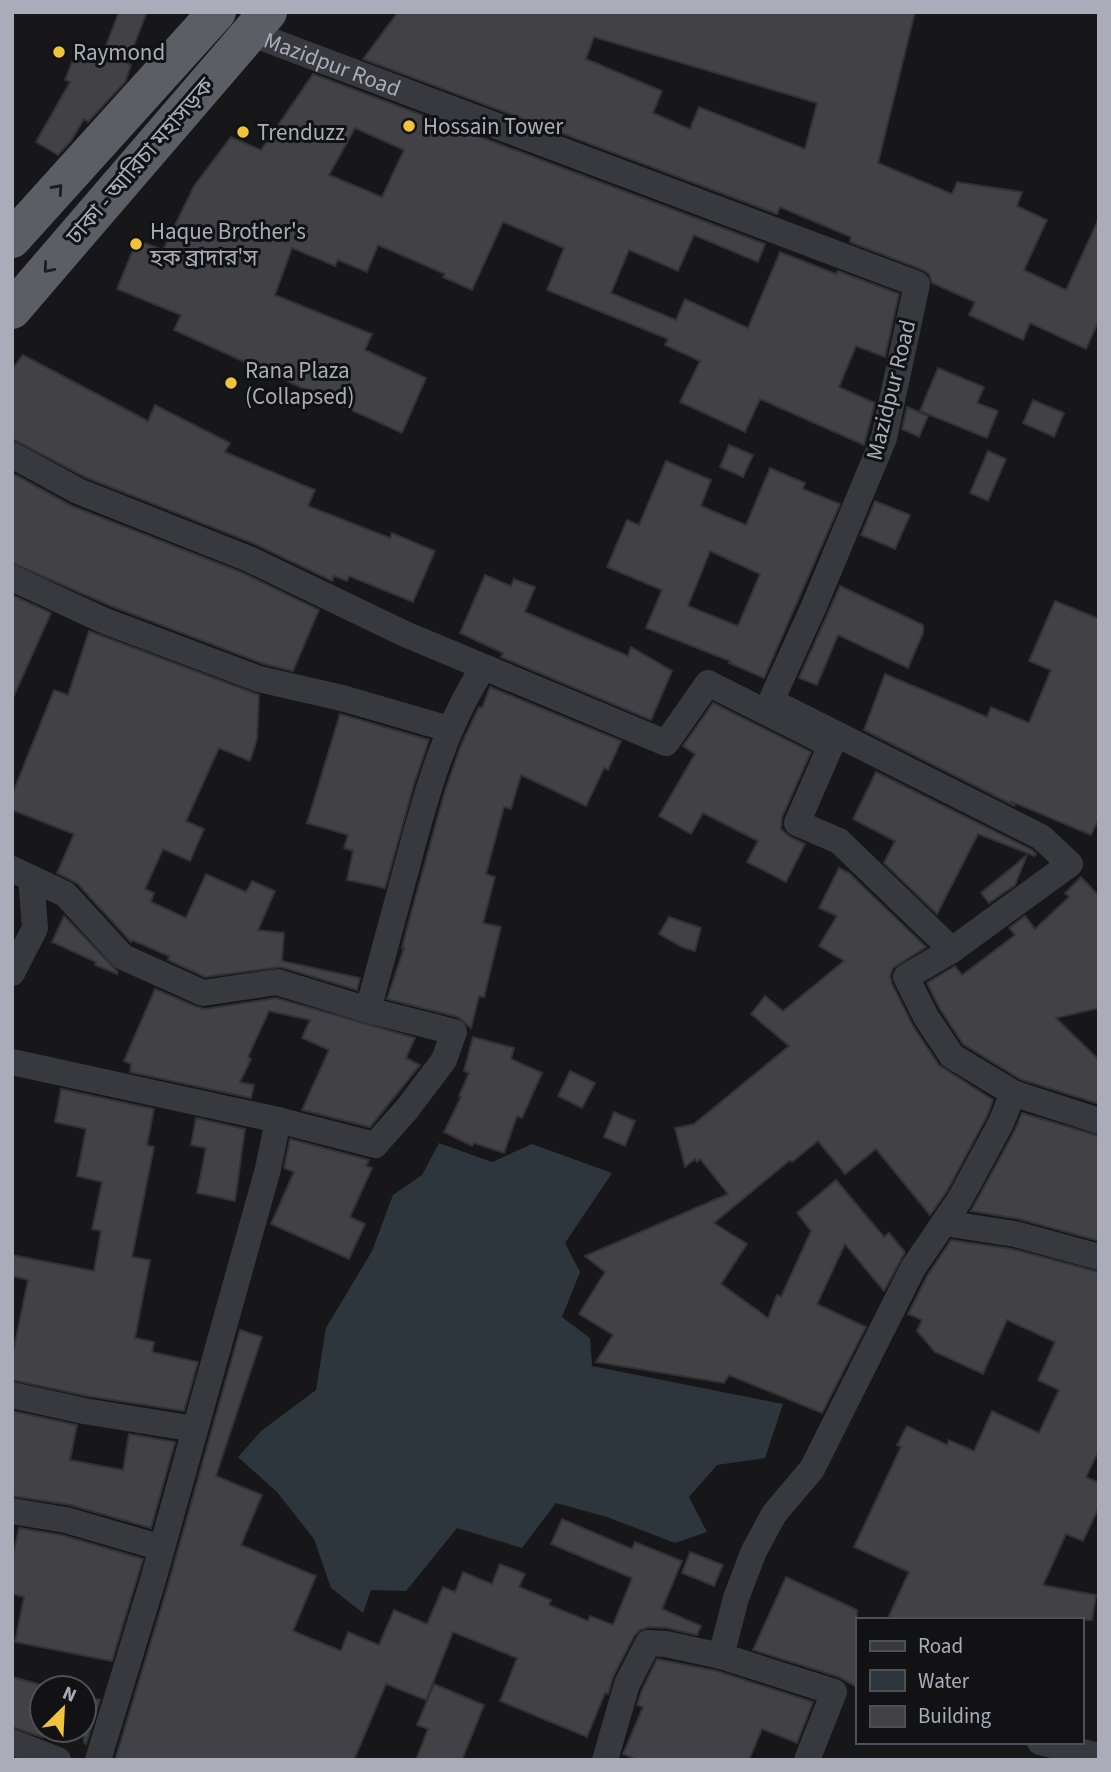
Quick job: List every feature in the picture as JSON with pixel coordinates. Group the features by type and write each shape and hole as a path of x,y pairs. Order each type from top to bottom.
{"highway":[{"name":"ঢাকা - আরিচা মহাসড়ক","path":"12,239 217,12"},
{"name":"ঢাকা - আরিচা মহাসড়ক","path":"12,310 259,23"}],"street":[{"name":"Mazidpur Road","path":"259,23 917,285 884,438 771,701 1041,837 1070,864 953,950"},
{"path":"12,455 78,491 249,559 405,635 666,743 708,683 831,745 797,822 839,841 953,950 906,977 926,1017 952,1056 1013,1093 1099,1121"},
{"path":"12,578 117,626 259,679 342,698 449,729"},
{"path":"368,1010 417,827 449,729 484,668"},
{"path":"12,1062 278,1120 374,1145 407,1109 444,1059 454,1032 368,1010 277,982 203,993 123,957 65,894 22,874"},
{"path":"12,973 35,928 22,874"},
{"path":"721,1656 736,1598 754,1551 774,1514 813,1469 913,1268 960,1199 996,1134 1013,1093"},
{"path":"98,1760 162,1548 268,1169 278,1120"},
{"path":"944,1223 1014,1234 1099,1257"},
{"path":"12,1395 84,1411 195,1429"},
{"path":"12,1511 66,1520 162,1548"},
{"path":"605,1760 627,1684 648,1643 666,1644 721,1656 845,1695 807,1760"},
{"path":"12,1742 58,1760"},
{"path":"1048,1744 1099,1756"}],"water":[{"path":"439,1143 492,1162 532,1144 612,1173 565,1243 580,1272 562,1317 590,1338 592,1366 783,1404 765,1458 717,1465 689,1497 707,1532 675,1543 607,1517 556,1503 522,1548 457,1528 406,1591 371,1590 363,1613 331,1588 314,1539 277,1492 238,1457 261,1431 316,1390 326,1328 372,1251 393,1195 422,1175"}],"building":[{"path":"119,12 147,12 127,63 131,65 125,82 88,122 84,119 71,141 58,155 36,142 70,82 65,80 79,44 103,53"},
{"path":"398,12 915,12 878,163 952,194 957,182 1022,192 1017,206 1047,220 1024,270 1066,290 1099,218 1099,320 1086,349 1030,323 1023,340 969,315 975,302 932,283 929,274 923,270 850,242 851,237 780,207 777,214 363,59","holes":["594,37 817,103 805,149 699,107 690,129 653,113 662,91 586,59"]},
{"path":"313,74 765,244 758,262 694,235 678,271 629,250 611,293 676,320 685,299 748,328 780,252 836,274 838,271 899,294 885,357 856,346 839,387 875,403 864,445 760,399 745,432 680,402 700,361 665,345 668,339 547,290 564,248 503,222 472,290 443,277 445,274 378,245 367,272 338,260 335,266 292,248 275,295 372,334 365,350 426,378 402,433 174,330 181,315 117,289 137,240 163,250 194,186 231,137 261,150","holes":["355,128 404,150 382,197 329,175"]},
{"path":"23,355 148,421 155,405 230,443 225,452 315,490 308,506 390,538 392,533 435,551 413,602 349,576 347,581 334,576 332,581 255,544 85,477 12,439 12,369"},
{"path":"938,368 984,387 977,403 998,411 987,438 920,411"},
{"path":"1033,400 1064,413 1054,437 1023,423"},
{"path":"907,407 928,416 919,437 902,429"},
{"path":"729,445 753,455 743,477 720,467"},
{"path":"988,451 1006,459 988,501 970,493"},
{"path":"666,461 711,480 701,506 746,525 770,468 805,483 803,489 840,504 764,678 729,663 730,661 646,628 662,590 607,567 627,520 639,525","holes":["710,551 760,574 738,626 688,606"]},
{"path":"12,473 72,506 243,573 319,610 293,671 264,664 111,606 12,563"},
{"path":"875,501 910,515 895,549 861,535"},
{"path":"485,575 511,586 514,579 535,587 525,612 628,656 631,647 672,671 651,720 501,657 503,653 460,633"},
{"path":"840,586 923,625 923,633 908,668 838,635 817,685 799,678"},
{"path":"12,595 51,613 12,700"},
{"path":"1055,601 1099,619 1099,818 1091,835 1010,801 1015,806 864,730 885,674 987,717 991,707 1029,723 1051,670 1029,661"},
{"path":"89,631 259,695 257,739 250,761 219,748 186,821 204,829 190,861 163,849 145,889 154,893 151,902 186,918 206,874 246,892 252,881 275,891 258,930 284,933 282,961 360,978 357,990 281,967 205,977 168,960 169,956 132,940 131,942 77,883 57,873 74,834 12,810 12,795 54,690 68,695"},
{"path":"490,687 621,741 608,770 604,768 586,806 521,775 511,809 504,807 486,874 495,877 483,923 501,927 484,997 479,996 471,1028 458,1017 387,999 404,948 408,924 444,794 461,745 479,707 482,708"},
{"path":"713,703 811,752 782,817 781,829 805,844 786,882 747,862 758,841 703,813 691,834 659,816 695,754 683,746"},
{"path":"340,714 429,740 385,888 347,880 353,851 344,848 348,835 307,823"},
{"path":"876,772 1032,850 1035,856 978,834 937,914 884,863 895,841 853,819"},
{"path":"1027,855 1015,885 989,903 981,893"},
{"path":"839,868 849,873 926,947 893,968 890,976 892,984 913,1026 939,1065 993,1100 987,1116 947,1191 930,1215 876,1149 845,1174 818,1141 792,1162 790,1160 714,1223 747,1244 721,1284 768,1318 777,1295 781,1297 811,1231 797,1213 836,1180 884,1237 889,1233 905,1252 884,1291 845,1244 817,1304 866,1327 822,1413 729,1375 724,1383 596,1362 613,1335 579,1314 605,1272 585,1256 728,1194 700,1159 697,1162 695,1159 685,1167 675,1128 694,1124 789,1046 751,1014 765,996 783,1011 844,961 819,946 837,916 819,908"},
{"path":"1081,877 1099,896 1099,1008 1056,1018 1099,1060 1099,1104 1020,1079 963,1044 927,983 955,966 962,975 1015,935 1009,928 1025,916 1035,929 1069,897 1065,893"},
{"path":"64,916 118,972 117,974 52,942"},
{"path":"669,917 701,928 695,951 659,934"},
{"path":"155,989 205,1009 276,998 415,1038 406,1058 420,1065 370,1127 302,1110 329,1050 302,1038 310,1020 269,1011 240,1082 254,1085 251,1098 130,1072 131,1064 124,1061"},
{"path":"473,1037 514,1048 511,1059 542,1073 522,1118 517,1116 504,1153 474,1143 472,1146 444,1132 469,1073 464,1071"},
{"path":"570,1071 595,1083 582,1108 558,1096"},
{"path":"61,1089 154,1109 147,1145 154,1147 132,1257 150,1260 135,1338 154,1342 152,1352 198,1362 184,1411 87,1396 12,1380 12,1357 28,1280 12,1276 12,1255 94,1271 101,1231 92,1229 102,1182 77,1176 86,1129 55,1122"},
{"path":"614,1112 635,1121 625,1146 604,1137"},
{"path":"1022,1113 1099,1136 1099,1241 1019,1219 971,1211"},
{"path":"196,1118 245,1129 235,1201 197,1193 206,1148 191,1145"},
{"path":"290,1139 369,1160 366,1166 372,1168 350,1217 365,1224 349,1259 271,1224 294,1172 284,1168"},
{"path":"951,1240 1012,1249 1099,1272 1099,1450 1086,1477 1099,1483 1099,1507 1083,1541 1066,1534 1043,1585 1096,1595 1092,1620 888,1618 909,1572 854,1547 901,1447 897,1445 907,1426 947,1445 949,1440 974,1451 992,1411 1039,1433 1059,1390 1038,1380 1055,1342 1007,1320 983,1374 935,1352 917,1331 922,1320 908,1314 927,1276"},
{"path":"240,1330 262,1337 216,1476 262,1495 241,1545 316,1576 293,1631 341,1651 348,1632 379,1645 394,1610 427,1624 443,1587 455,1592 463,1572 492,1584 500,1564 525,1574 519,1587 551,1600 549,1605 588,1621 590,1616 613,1625 632,1578 551,1544 562,1519 632,1549 635,1542 682,1561 662,1609 701,1626 697,1635 667,1628 649,1627 640,1630 634,1636 613,1677 608,1694 605,1693 587,1737 500,1701 517,1658 453,1632 426,1700 386,1684 354,1760 115,1760"},
{"path":"12,1411 77,1425 70,1460 123,1470 129,1434 175,1442 151,1528 70,1505 12,1496"},
{"path":"19,1528 62,1535 143,1559 112,1661 15,1642 24,1597 12,1594 12,1559"},
{"path":"690,1552 723,1565 714,1586 682,1573"},
{"path":"786,1577 857,1610 856,1686 839,1677 753,1650"},
{"path":"657,1659 717,1671 813,1702 797,1743 762,1729 749,1760 638,1760 623,1754 643,1707 637,1705 642,1690"},
{"path":"12,1677 28,1681 28,1732 12,1727"},
{"path":"434,1684 484,1705 462,1760 416,1760 428,1729 417,1725"}],"place":[{"name":"Raymond","path":"59,52"},
{"name":"Hossain Tower","path":"409,126"},
{"name":"Trenduzz","path":"243,132"},
{"name":"Haque Brother's হক ব্রাদার'স","path":"136,244"},
{"name":"Rana Plaza (Collapsed)","path":"231,383"}]}
